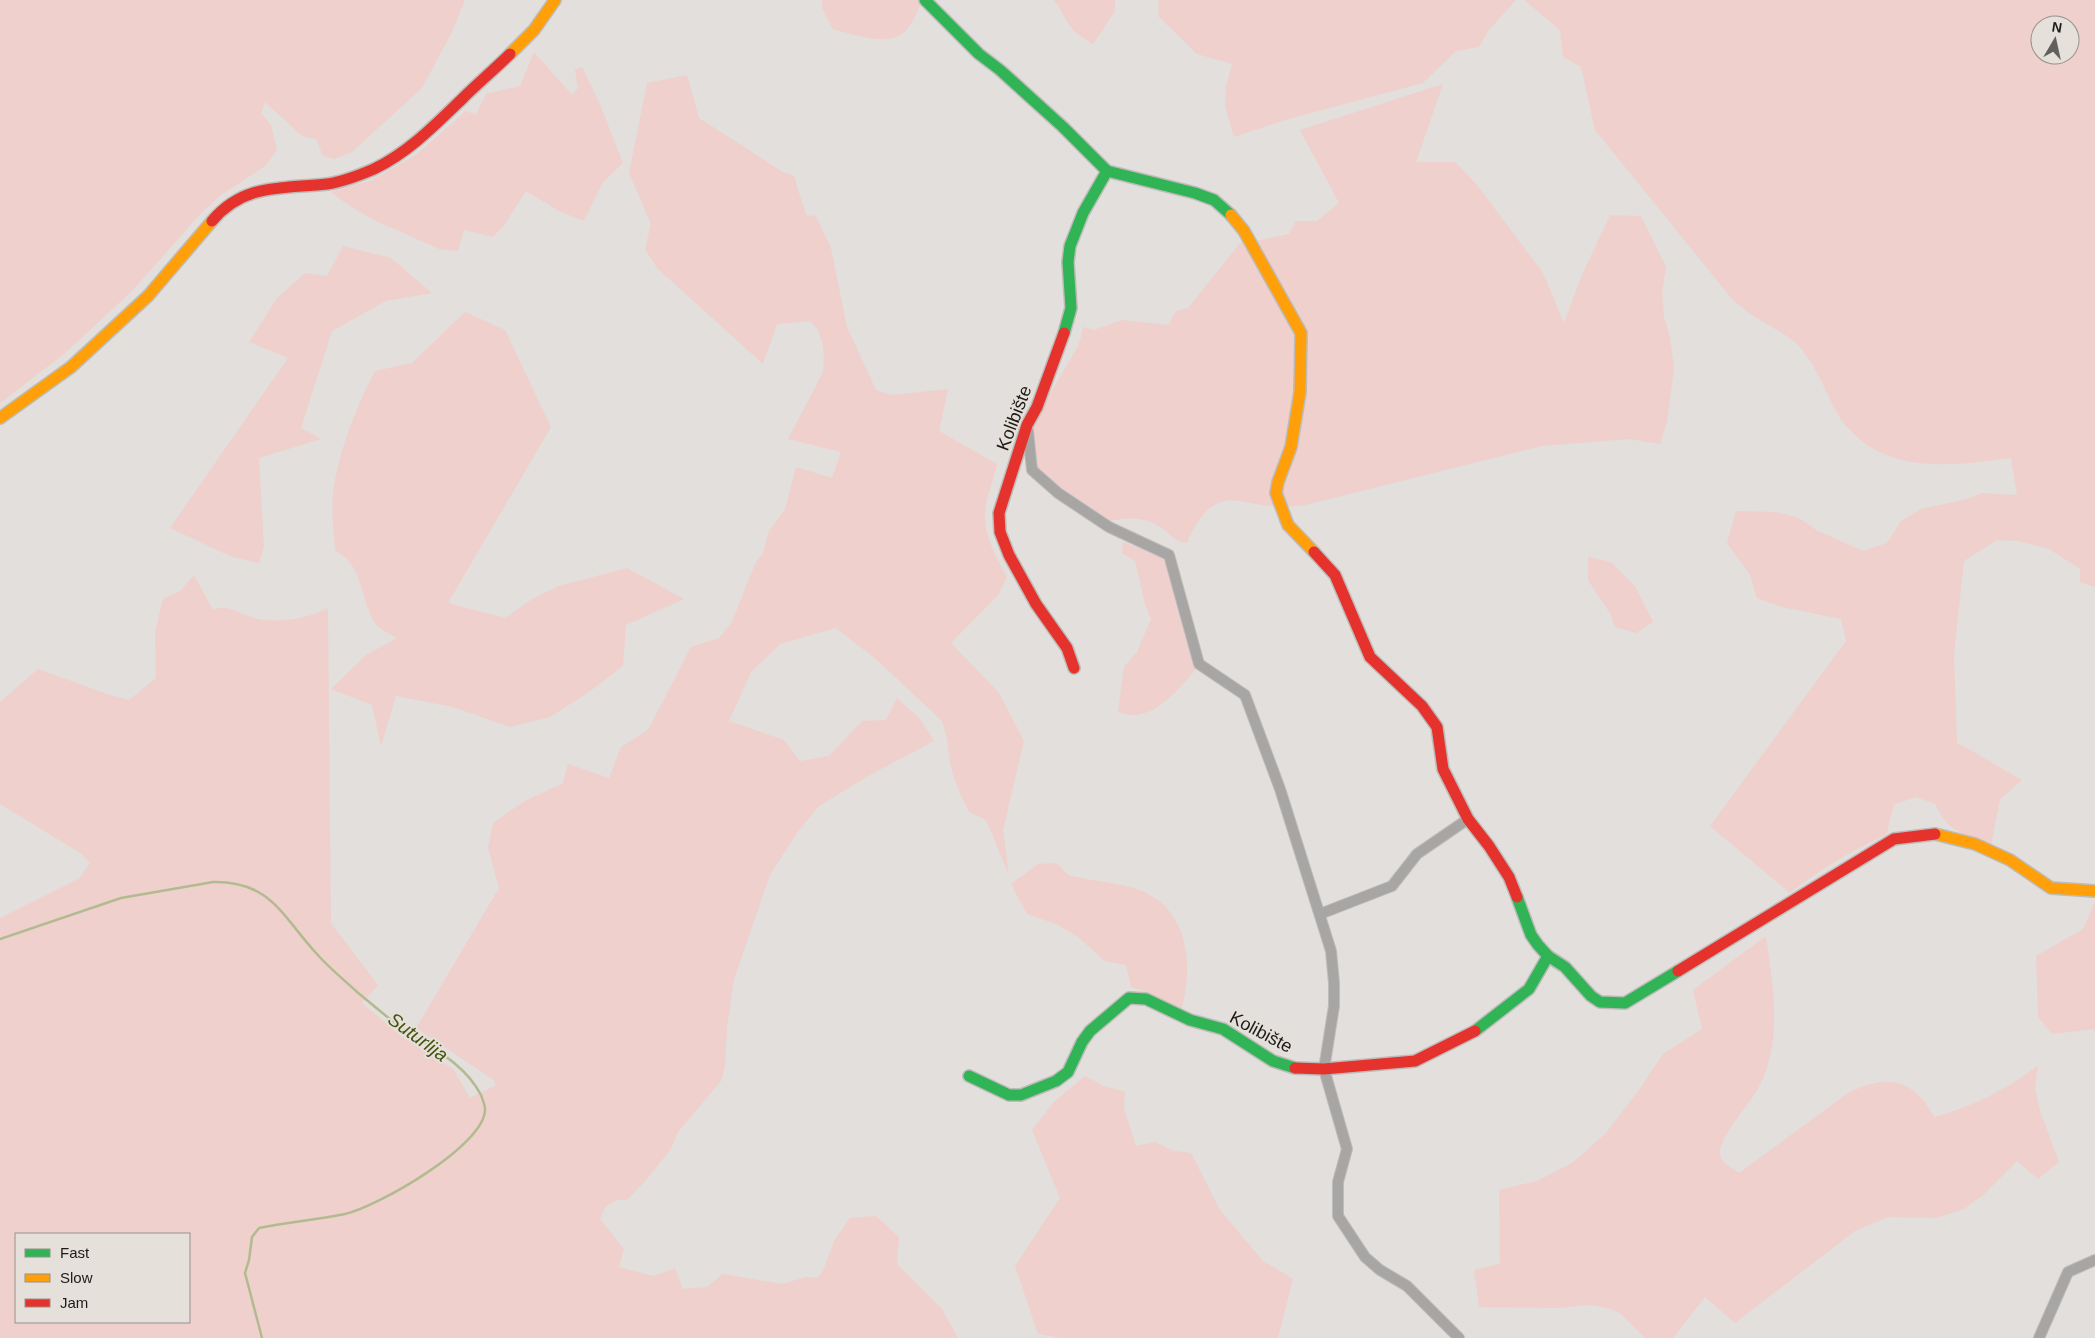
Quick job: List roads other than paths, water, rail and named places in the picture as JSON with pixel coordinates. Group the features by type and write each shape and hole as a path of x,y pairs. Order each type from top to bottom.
{"street":[{"path":"0,418 72,367 148,296 223,208 237,197 262,190 303,184 323,184 357,176 384,164 434,128 532,33 555,0"},
{"path":"925,0 979,54 1000,70 1063,127 1108,171 1195,193 1214,200 1228,211 1244,231 1301,333 1300,392 1292,448 1278,482 1276,493 1288,525 1335,575 1370,657 1422,706 1437,727 1443,769 1468,819 1489,846 1509,878 1531,935 1548,956 1565,967 1591,996 1600,1002 1626,1003 1894,839 1936,834 1975,844 2010,860 2050,888 2095,891"},
{"name":"Kolibište","path":"1074,668 1067,648 1036,604 1009,555 1000,532 999,513 1027,425 1037,407 1071,308 1068,262 1070,246 1083,212 1108,171"},
{"path":"1027,425 1032,470 1058,493 1109,527 1169,555 1199,664 1245,695 1280,789 1331,951 1334,1006 1324,1069 1347,1149 1338,1182 1338,1216 1365,1257 1380,1270 1407,1286 1458,1338"},
{"path":"1320,914 1392,886 1417,854 1468,819"},
{"name":"Kolibište","path":"969,1076 1009,1095 1020,1096 1056,1081 1068,1072 1082,1042 1090,1031 1129,998 1146,999 1190,1020 1223,1030 1273,1060 1294,1068 1324,1069 1415,1060 1474,1032 1529,989 1548,956"},
{"path":"2039,1338 2068,1272 2095,1260"}],"waterway":[{"name":"Suturlija","path":"0,939 121,898 213,882 233,883 249,887 274,903 321,958 357,992 407,1032 458,1066 474,1084 481,1095 485,1107 481,1124 468,1140 450,1156 427,1172 381,1200 360,1209 324,1218 259,1228 252,1237 245,1273 262,1338"}]}
